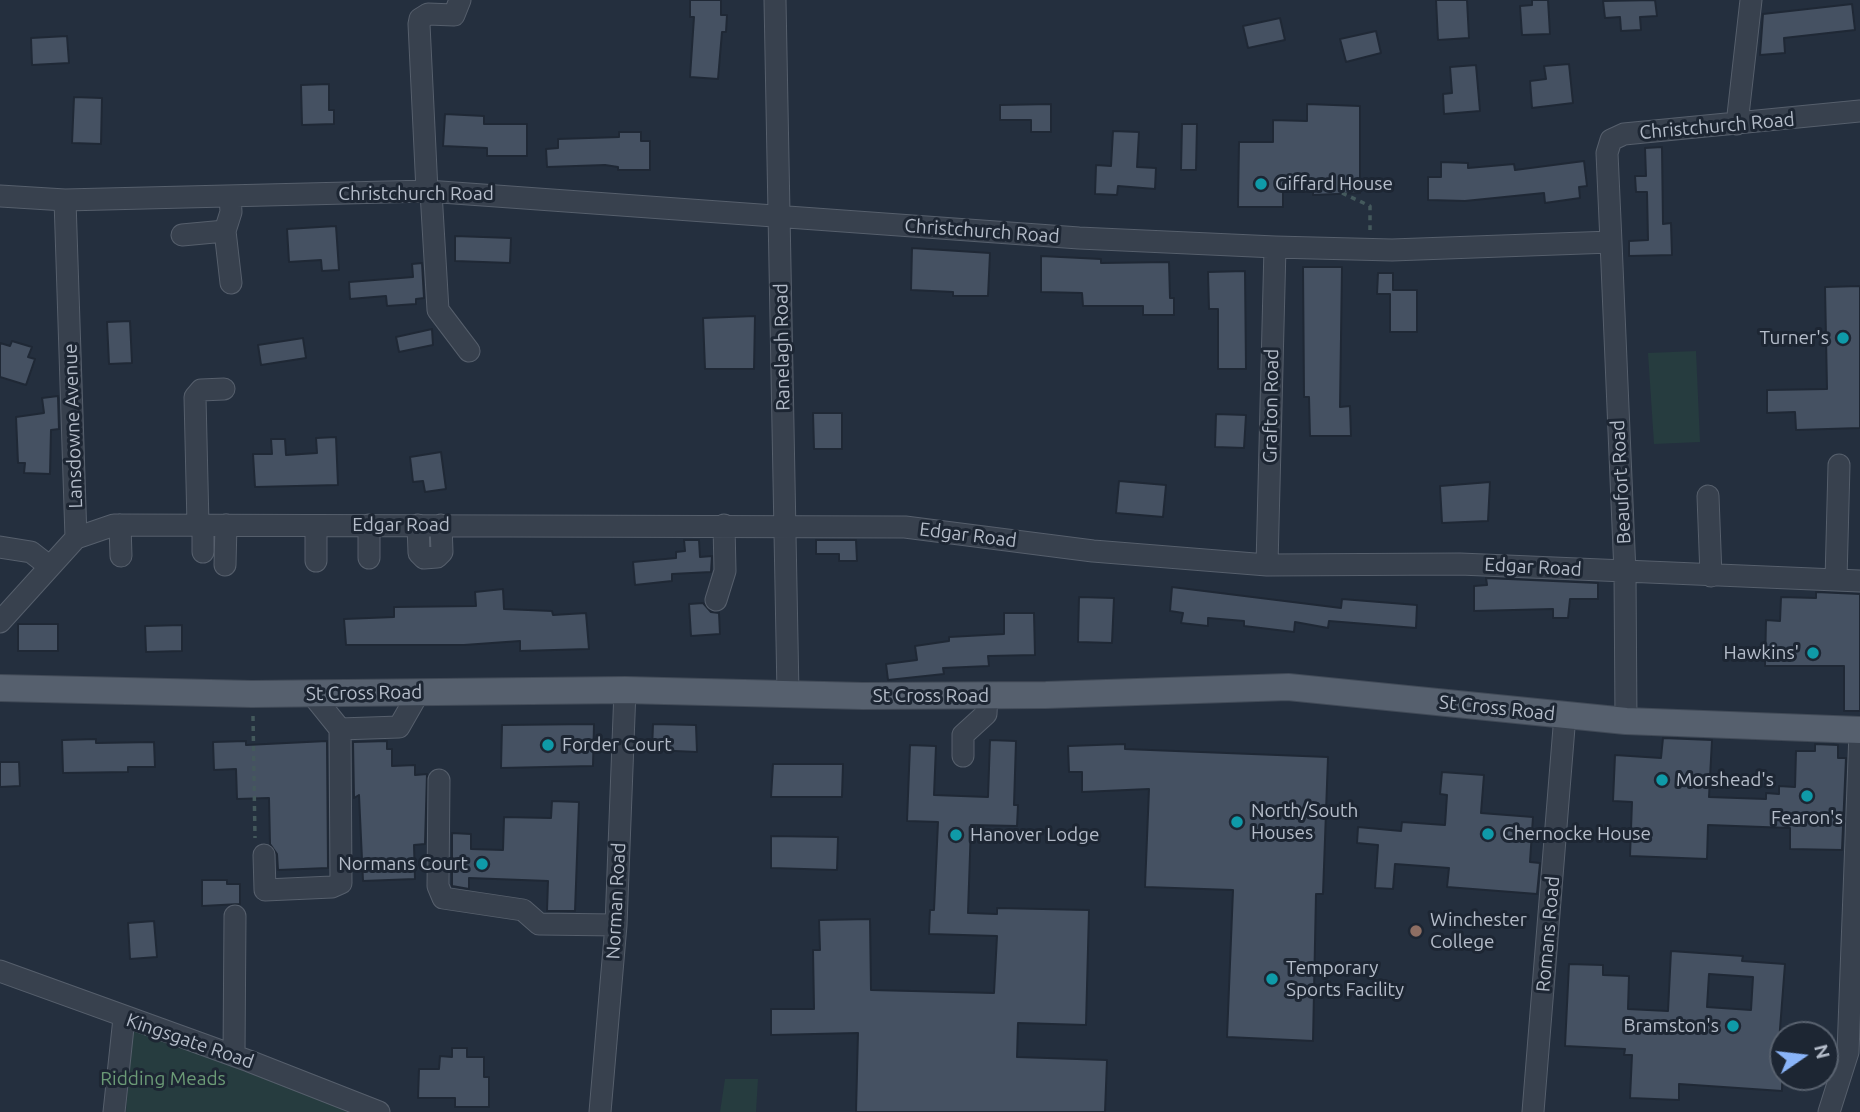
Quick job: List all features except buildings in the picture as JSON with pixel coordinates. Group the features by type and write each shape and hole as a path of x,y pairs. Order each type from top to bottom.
{"main road":[{"name":"St Cross Road","path":"0,688 312,693 625,691 986,695 1288,687 1626,722 1860,731"}],"street":[{"path":"460,0 454,15 428,15 420,19 419,24 438,310 469,351"},
{"name":"Ranelagh Road","path":"775,0 788,694"},
{"path":"1737,124 1746,18 1751,0"},
{"name":"Christchurch Road","path":"0,197 65,200 429,191 530,196 780,217 1079,237 1275,247 1369,250 1611,242 1607,153 1611,140 1624,134 1860,111"},
{"path":"230,196 231,212 225,232 231,283"},
{"name":"Lansdowne Avenue","path":"65,200 76,538"},
{"path":"182,235 225,232"},
{"name":"Beaufort Road","path":"1611,242 1625,573 1626,722"},
{"name":"Grafton Road","path":"1267,565 1275,247"},
{"path":"203,552 195,397 201,390 224,389"},
{"path":"1836,580 1839,465"},
{"path":"1708,496 1711,576"},
{"path":"120,525 121,556"},
{"name":"Edgar Road","path":"76,538 120,525 441,525 681,534 724,525 905,527 1093,551 1267,565 1460,564 1860,581"},
{"path":"225,565 226,525"},
{"path":"369,525 369,558"},
{"path":"418,525 419,553 424,558 437,557 442,552 441,525"},
{"path":"716,600 725,571 724,525"},
{"path":"316,526 316,561"},
{"path":"0,622 76,538"},
{"path":"0,547 31,552 49,566"},
{"name":"Norman Road","path":"600,1112 616,925 625,691"},
{"path":"340,729 399,727 419,692"},
{"path":"264,855 265,890 332,887 341,883 340,729 312,693"},
{"path":"963,756 963,734 986,714 986,695"},
{"name":"Romans Road","path":"1533,1112 1565,715"},
{"path":"1829,1112 1848,1052 1860,731"},
{"path":"439,780 438,886 443,898 523,910 539,924 616,925"},
{"path":"234,1055 235,916"},
{"name":"Kingsgate Road","path":"0,971 124,1018 234,1055 379,1112"},
{"path":"114,1112 124,1018"}],"path":[{"path":"1342,193 1370,206 1369,250"}],"green space":[{"path":"1696,351 1700,442 1654,444 1648,353"},
{"name":"Ridding Meads","path":"133,1028 351,1112 126,1112"},
{"path":"725,1079 758,1079 756,1112 720,1112"}],"place":[{"name":"Giffard House","path":"1261,184"},
{"name":"Turner's","path":"1843,338"},
{"name":"Hawkins'","path":"1813,653"},
{"name":"Forder Court","path":"548,745"},
{"name":"Morshead's","path":"1662,780"},
{"name":"Fearon's","path":"1807,796"},
{"name":"North/South Houses","path":"1237,822"},
{"name":"Chernocke House","path":"1488,834"},
{"name":"Hanover Lodge","path":"956,835"},
{"name":"Normans Court","path":"482,864"},
{"name":"Winchester College","path":"1416,931"},
{"name":"Temporary Sports Facility","path":"1272,979"},
{"name":"Bramston's","path":"1733,1026"}]}
